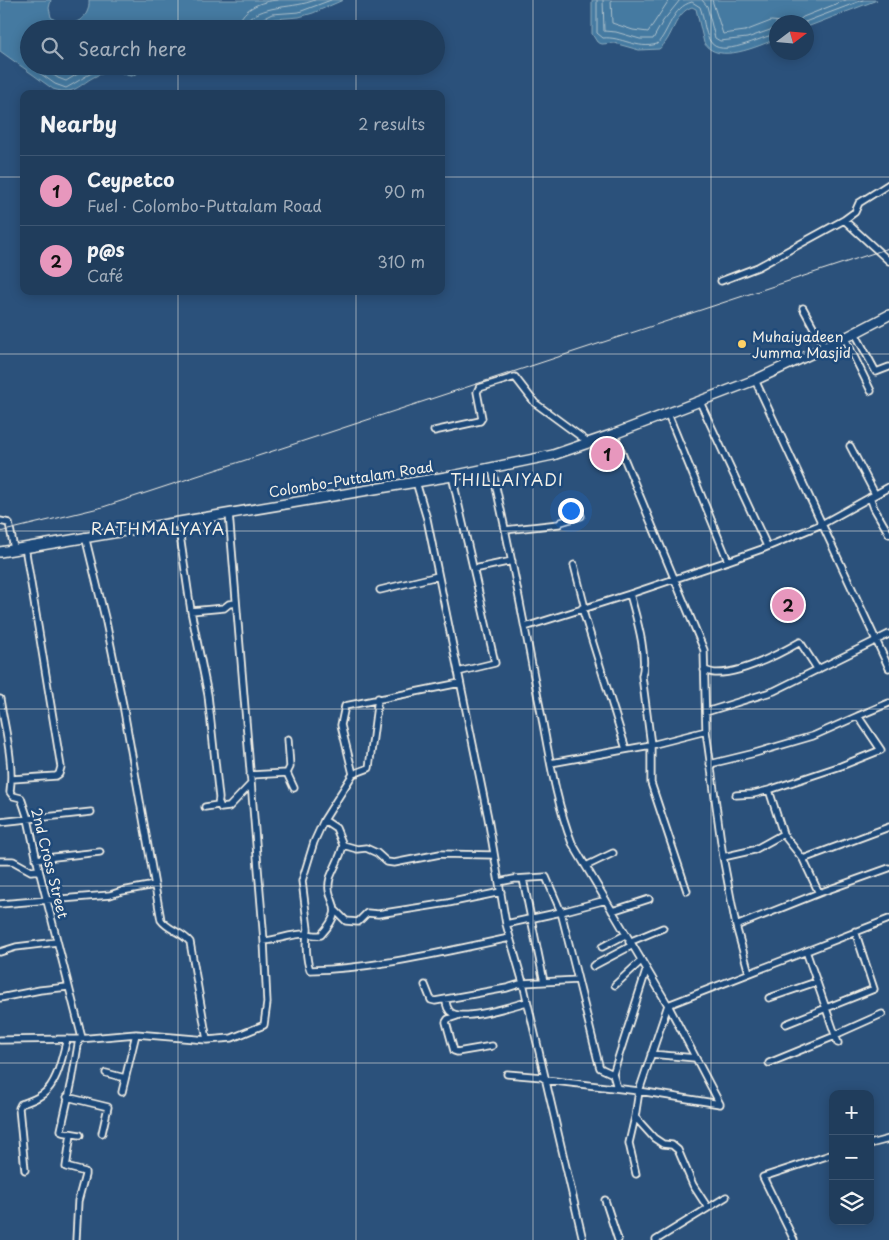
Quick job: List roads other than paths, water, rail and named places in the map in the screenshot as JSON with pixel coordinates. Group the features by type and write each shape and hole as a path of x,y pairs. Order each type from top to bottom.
{"highway":[{"name":"Colombo-Puttalam Road","path":"0,552 85,536 492,469 553,455 668,414 755,380 825,348 889,315"}],"street":[{"path":"722,281 758,267 844,220 855,212 859,203 889,184"},
{"path":"844,220 889,261"},
{"path":"803,308 825,348"},
{"path":"855,333 876,372 889,367"},
{"path":"845,338 871,391"},
{"path":"434,431 480,421 482,418 477,392 479,388 515,377 536,403 588,442"},
{"path":"755,380 889,668"},
{"path":"700,402 767,546"},
{"path":"668,414 728,561"},
{"path":"614,434 704,650 706,731 710,764 723,857 736,926 749,973"},
{"path":"850,446 873,496 874,508 889,534"},
{"path":"787,448 822,524"},
{"path":"492,469 564,824 572,843 630,944 668,1005 720,1104 639,1091 546,1080 542,1077 507,1074"},
{"path":"452,476 495,663 458,672"},
{"path":"416,482 427,519 488,818 506,924 523,983 583,1240"},
{"path":"525,627 630,594 767,546 822,524 889,487"},
{"path":"0,1040 67,1039 136,1034 206,1040 232,1038 264,1025 267,1003 264,941 229,513"},
{"path":"505,530 559,524 581,516"},
{"path":"0,521 9,523 14,549"},
{"path":"178,522 208,695 221,808 229,808 251,784"},
{"path":"85,536 106,622 123,705 161,920 165,926 187,938 190,942 206,1040"},
{"path":"12,779 56,776 59,774 61,767 25,547"},
{"path":"474,569 512,561"},
{"path":"574,565 584,608 626,749"},
{"path":"380,590 438,576"},
{"path":"630,594 639,629 644,667 642,676 651,745 651,783 687,891"},
{"path":"192,611 224,608 229,604 236,603"},
{"path":"706,712 774,691 889,634"},
{"path":"704,670 714,673 754,664 800,642 818,670"},
{"path":"353,774 341,725 345,706 460,683"},
{"path":"378,698 369,768 353,774 324,820 314,842 302,881 308,930 310,970 335,970 426,955 510,938"},
{"name":"2nd Cross Street","path":"0,699 12,779 11,795 20,798 28,819 36,859 81,1038"},
{"path":"710,764 813,736 889,703"},
{"path":"736,795 753,794 769,790 841,766 880,750 858,716"},
{"path":"551,763 651,745 706,731"},
{"path":"287,773 290,767 288,739"},
{"path":"250,775 287,773"},
{"path":"287,773 294,788"},
{"path":"769,790 783,834 804,859 818,893"},
{"path":"205,807 216,806 219,803"},
{"path":"0,822 91,812"},
{"path":"324,820 336,828 343,845 330,878 329,886 336,911 346,920 358,922 367,913 378,914 501,892"},
{"path":"804,859 889,826"},
{"path":"723,857 754,850 783,834"},
{"path":"343,845 357,849 366,848 377,853 387,862 394,863 440,854 493,855"},
{"path":"36,859 100,852"},
{"path":"586,866 613,853"},
{"path":"0,861 13,861 31,871 39,870"},
{"path":"736,926 818,893 889,868"},
{"path":"499,882 546,877 561,912 598,1065 600,1068 614,1074"},
{"path":"523,879 544,982"},
{"path":"0,904 110,895 122,891 155,886"},
{"path":"612,911 649,899"},
{"path":"506,924 606,900"},
{"path":"264,941 283,939 286,936 321,935 330,926 336,911"},
{"path":"636,1174 629,1143 639,1091 668,1005 889,919"},
{"path":"593,966 630,944 663,928"},
{"path":"786,1024 874,989 855,931"},
{"path":"602,947 625,935"},
{"path":"0,952 16,947 57,942"},
{"path":"806,951 836,1038"},
{"path":"614,985 641,961"},
{"path":"617,1088 614,1074 646,971"},
{"path":"424,985 431,1000 436,1001 507,988 523,983 578,980"},
{"path":"769,998 816,982"},
{"path":"0,998 68,986"},
{"path":"446,1000 448,1010 453,1014 462,1015"},
{"path":"492,1046 458,1052 454,1050 446,1022 448,1018 491,1012 526,1002"},
{"path":"769,1063 836,1038 882,1014"},
{"path":"122,1092 136,1034"},
{"path":"80,1135 62,1132 61,1130 81,1038"},
{"path":"26,1170 19,1108 21,1104 34,1100 44,1093 51,1084 67,1039"},
{"path":"651,1054 695,1058"},
{"path":"106,1073 126,1078"},
{"path":"67,1097 108,1107 102,1133"},
{"path":"635,1116 654,1138 663,1144 672,1145 678,1150 693,1184 708,1208"},
{"path":"71,1134 66,1166 85,1172 78,1201 76,1240"},
{"path":"874,1143 889,1139"},
{"path":"794,1240 763,1177 829,1155"},
{"path":"656,1240 726,1197"},
{"path":"605,1200 618,1240"}],"water":[{"path":"0,0 51,0 49,8 51,17 56,20 20,20 20,65 0,51"},
{"path":"89,0 343,0 299,17 274,19 80,20 89,8"},
{"path":"592,0 877,0 814,24 814,15 769,15 769,42 738,52 719,53 710,49 704,43 696,9 692,7 686,10 677,20 668,39 659,49 639,50 614,43 602,44 597,42 592,34"},
{"path":"33,75 99,75 74,90 53,89"}],"railway":[{"path":"0,532 103,507 889,248"}],"place":[{"name":"Muhaiyadeen Jumma Masjid","path":"742,344"},
{"name":"Ceypetco","path":"607,454"},
{"name":"p@s","path":"788,605"}],"district":[{"name":"THILLAIYADI","path":"507,479"},
{"name":"RATHMALYAYA","path":"158,528"}]}
